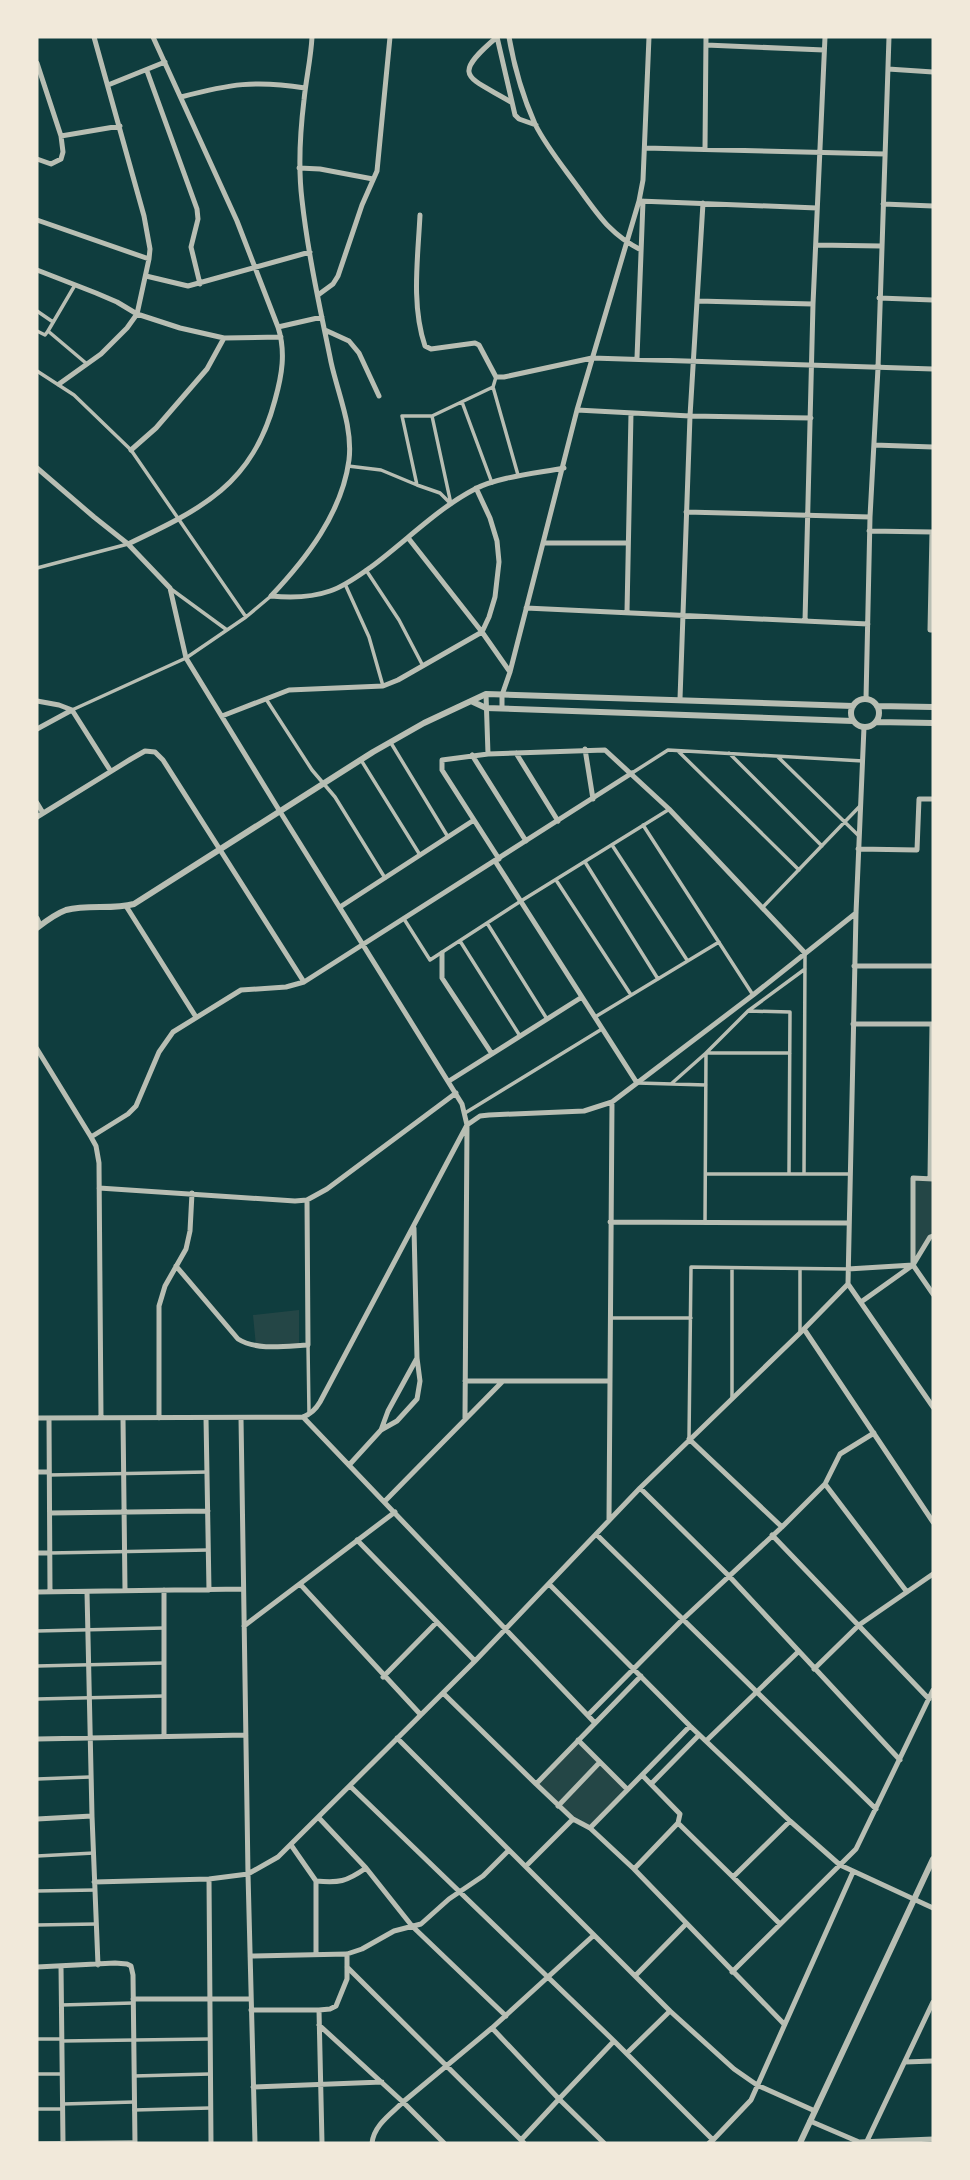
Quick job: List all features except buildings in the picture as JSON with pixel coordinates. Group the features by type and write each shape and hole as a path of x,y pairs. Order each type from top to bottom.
{"street":[{"path":"59,384 88,365 127,328 137,314 149,259 150,248 144,216 94,37"},
{"path":"37,568 128,544 179,520 218,493 245,467 263,437 282,376 283,358 278,327 237,221 153,37"},
{"path":"37,729 186,658 228,631 271,596 294,571 320,533 340,495 349,458 346,421 322,317 301,197 299,168 312,37"},
{"path":"318,295 333,284 338,276 362,205 377,171 390,37"},
{"path":"511,102 477,83 469,73 468,66 476,55 497,37 515,115 536,125"},
{"path":"509,37 527,104 555,156 606,225 627,243 641,250"},
{"path":"638,358 641,201 649,37"},
{"path":"705,148 706,37"},
{"path":"805,621 813,304 825,37"},
{"path":"866,699 869,531 878,368 889,37"},
{"path":"706,45 824,50"},
{"path":"108,85 165,62"},
{"path":"37,63 61,136 63,152 61,159 51,164 37,159"},
{"path":"888,69 933,72"},
{"path":"147,71 197,209 198,219 191,247 200,284"},
{"path":"181,97 248,83 306,88"},
{"path":"61,136 120,126"},
{"path":"645,148 885,154"},
{"path":"299,168 373,179"},
{"path":"502,708 502,695 564,468 577,410 641,201"},
{"path":"641,201 817,208"},
{"path":"680,699 690,416 703,203"},
{"path":"883,204 933,206"},
{"path":"420,215 417,296 421,336 425,346 431,349 475,342 479,345 496,377 493,387 519,477"},
{"path":"37,220 149,259"},
{"path":"816,245 881,246"},
{"path":"146,276 188,286 310,252"},
{"path":"37,270 117,302 137,314 180,328 224,338 281,337"},
{"path":"37,331 44,335 48,331 75,285"},
{"path":"879,298 933,300"},
{"path":"698,301 813,304"},
{"path":"37,310 53,322"},
{"path":"278,327 322,317"},
{"path":"325,330 349,341 359,353 379,396"},
{"path":"48,331 88,365"},
{"path":"131,450 156,428 207,369 224,338"},
{"path":"496,377 592,358 933,369"},
{"path":"37,370 74,395 131,450 246,617"},
{"path":"417,485 402,416 432,416 493,387"},
{"path":"462,402 492,483"},
{"path":"577,410 690,416 811,418"},
{"path":"628,612 631,413"},
{"path":"432,416 451,504"},
{"path":"874,445 933,447"},
{"path":"348,466 381,470 440,493 451,504"},
{"path":"37,468 128,544 170,588 228,631"},
{"path":"271,596 290,598 328,592 366,570 451,504 476,488 564,468"},
{"path":"222,716 289,690 383,686 482,632 495,597 499,562 490,518 476,488"},
{"path":"686,512 870,517"},
{"path":"869,531 933,532 930,630 933,630"},
{"path":"409,539 510,672"},
{"path":"544,542 628,543"},
{"path":"366,570 399,620 423,666"},
{"path":"345,584 369,637 383,686"},
{"path":"170,588 186,658 456,1093 465,1112 465,1418"},
{"path":"527,608 867,624"},
{"path":"38,924 66,910 134,904 279,810 391,742 486,694 853,706"},
{"path":"486,694 488,754"},
{"path":"265,698 312,770 335,797 385,878"},
{"path":"37,701 72,710 110,770"},
{"path":"471,701 486,708 853,721"},
{"path":"876,722 879,714 877,706 871,701 858,701 853,706 853,721 864,727 876,722 933,723"},
{"path":"877,706 933,708"},
{"path":"864,727 854,966 848,1284 933,1407"},
{"path":"391,742 449,836"},
{"path":"586,749 593,799"},
{"path":"637,1083 442,771 442,760 488,754 605,750 670,809 805,953 804,1174"},
{"path":"91,1137 136,1106 166,1040 173,1032 241,990 286,987 304,982 668,750 863,761"},
{"path":"678,750 799,870"},
{"path":"37,803 40,815 110,770 145,751 155,752 163,760 304,982"},
{"path":"516,753 558,821"},
{"path":"729,753 822,846"},
{"path":"472,755 527,841"},
{"path":"776,756 859,836"},
{"path":"361,760 420,855"},
{"path":"859,849 917,850 919,799 933,799"},
{"path":"762,908 860,805"},
{"path":"404,919 430,960 670,809"},
{"path":"340,907 474,820"},
{"path":"643,825 753,995"},
{"path":"612,845 687,960"},
{"path":"584,862 658,979"},
{"path":"555,880 631,995"},
{"path":"126,906 196,1017"},
{"path":"37,1418 306,1416 316,1409 320,1402 467,1125 480,1116 584,1111 612,1102 856,913"},
{"path":"488,923 547,1019"},
{"path":"460,941 520,1036"},
{"path":"595,1017 719,942"},
{"path":"442,953 442,978 492,1054"},
{"path":"854,966 933,966"},
{"path":"671,1084 748,1011 805,969"},
{"path":"449,1082 582,997"},
{"path":"748,1011 790,1012 789,1174"},
{"path":"853,1024 933,1024 931,1179 913,1178 914,1265 933,1294"},
{"path":"465,1112 602,1029"},
{"path":"38,1053 96,1146 99,1163 101,1418"},
{"path":"706,1053 790,1053"},
{"path":"705,1223 706,1053"},
{"path":"637,1083 706,1086"},
{"path":"99,1188 307,1200 327,1189 456,1093"},
{"path":"609,1520 612,1102"},
{"path":"706,1174 850,1174"},
{"path":"159,1418 159,1306 165,1286 186,1250 192,1193"},
{"path":"307,1200 309,1345 306,1416 595,1723"},
{"path":"610,1222 849,1223"},
{"path":"350,1464 381,1430 397,1421 417,1399 420,1381 417,1359 414,1225"},
{"path":"861,1302 914,1265 932,1237"},
{"path":"782,1527 690,1439 691,1266 848,1269 914,1265"},
{"path":"176,1266 238,1339 246,1344 309,1345"},
{"path":"732,1267 732,1399"},
{"path":"800,1268 802,1331 933,1522"},
{"path":"94,1882 209,1879 248,1874 278,1857 550,1585 640,1488 848,1284"},
{"path":"610,1318 691,1318"},
{"path":"381,1430 388,1411 417,1359"},
{"path":"465,1381 609,1381"},
{"path":"385,1501 502,1382"},
{"path":"926,1397 933,1392"},
{"path":"49,1418 50,1592"},
{"path":"123,1418 125,1590"},
{"path":"206,1418 209,1590"},
{"path":"241,1418 255,2143"},
{"path":"588,1716 682,1620 825,1484 840,1454 874,1433"},
{"path":"37,1472 207,1472"},
{"path":"825,1484 907,1592"},
{"path":"640,1488 729,1576 798,1653 900,1759"},
{"path":"50,1513 208,1511"},
{"path":"244,1626 395,1512"},
{"path":"596,1534 876,1808"},
{"path":"772,1535 929,1699"},
{"path":"357,1540 475,1661"},
{"path":"37,1553 208,1550"},
{"path":"814,1668 859,1625 933,1574"},
{"path":"300,1584 420,1714"},
{"path":"550,1585 699,1735 840,1865 933,1908"},
{"path":"37,1592 243,1589"},
{"path":"164,1590 164,1736"},
{"path":"87,1592 98,1965"},
{"path":"383,1676 437,1622"},
{"path":"37,1631 164,1628"},
{"path":"706,1741 798,1653"},
{"path":"37,1667 164,1663"},
{"path":"536,1784 641,1676"},
{"path":"732,1972 856,1849 933,1690"},
{"path":"443,1693 558,1806 573,1819 590,1828 634,1870 784,2024"},
{"path":"37,1699 164,1696"},
{"path":"590,1828 690,1726"},
{"path":"37,1739 246,1735"},
{"path":"651,1784 699,1735"},
{"path":"397,1738 670,2011 744,2078 815,2111"},
{"path":"578,1740 628,1789"},
{"path":"558,1806 600,1762"},
{"path":"634,1870 678,1823 680,1814 642,1775"},
{"path":"37,1779 92,1777"},
{"path":"350,1786 627,2053 711,2142 751,2100 853,1872"},
{"path":"37,1819 92,1816"},
{"path":"319,1818 366,1868 412,1926 506,2016"},
{"path":"526,1866 573,1819"},
{"path":"733,1877 790,1821"},
{"path":"678,1823 780,1924"},
{"path":"291,1845 316,1881 316,1954"},
{"path":"250,1956 346,1954 362,1949 394,1931 421,1924 483,1876 509,1850"},
{"path":"37,1856 94,1853"},
{"path":"800,2143 933,1859"},
{"path":"316,1881 340,1882 366,1868"},
{"path":"209,1879 211,2143"},
{"path":"37,1891 95,1889"},
{"path":"37,1925 96,1924"},
{"path":"635,1976 685,1925"},
{"path":"372,2143 373,2135 379,2126 403,2102 550,1978 594,1935"},
{"path":"251,2010 319,2010 336,2006 348,1967 346,1954"},
{"path":"37,1967 121,1964 131,1966 134,1975 135,2143 37,2143"},
{"path":"61,1966 63,2143"},
{"path":"348,1967 522,2142 614,2041"},
{"path":"61,2006 209,1998 251,1999"},
{"path":"867,2141 933,2001"},
{"path":"319,2010 322,2143"},
{"path":"627,2053 670,2011"},
{"path":"319,2025 444,2143"},
{"path":"492,2028 604,2143"},
{"path":"37,2039 209,2039"},
{"path":"905,2062 933,2060"},
{"path":"37,2074 62,2074"},
{"path":"134,2076 210,2074"},
{"path":"253,2087 382,2082"},
{"path":"37,2109 63,2106 210,2108"},
{"path":"810,2120 859,2142 933,2139"}],"shaded area":[{"path":"915,1177 933,1181 933,1235 913,1265"},
{"path":"299,1310 299,1346 256,1346 253,1315"},
{"path":"578,1740 627,1789 590,1828 573,1819 536,1784"}]}
